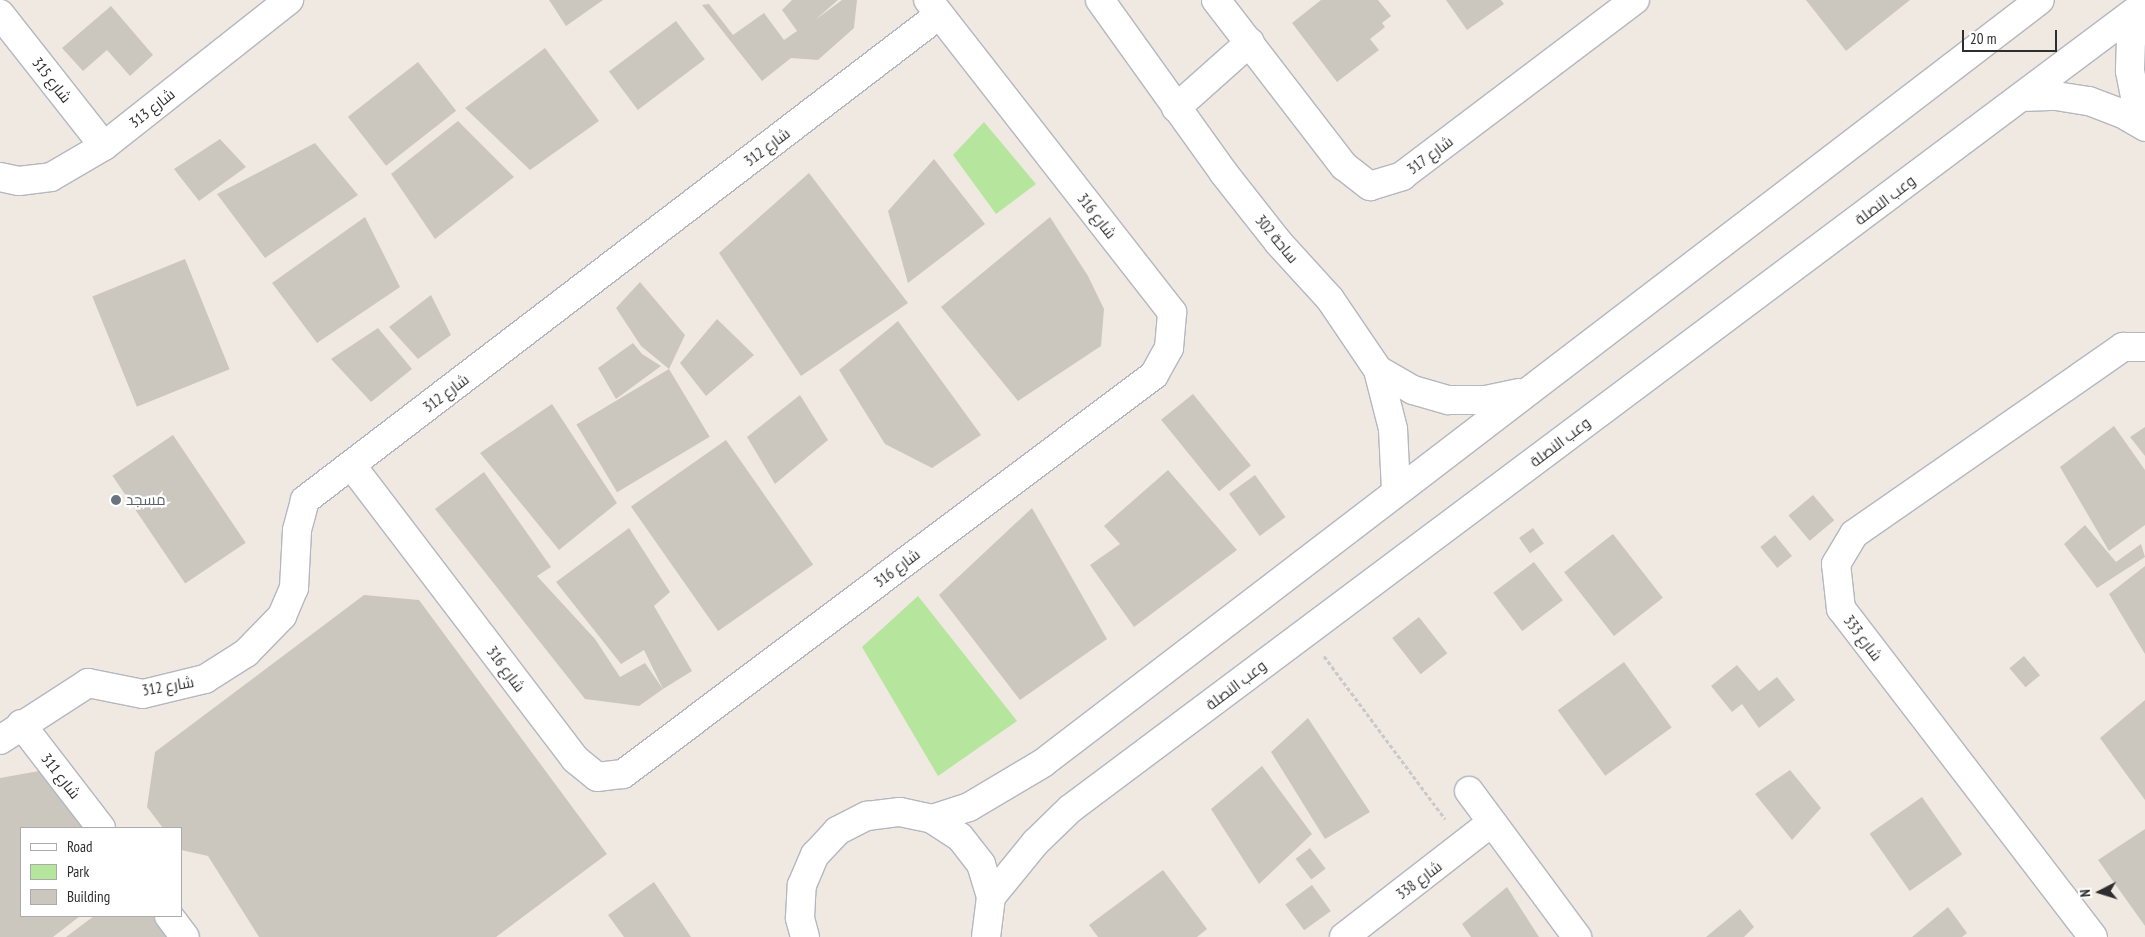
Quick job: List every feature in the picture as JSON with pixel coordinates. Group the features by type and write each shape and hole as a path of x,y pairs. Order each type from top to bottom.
{"street":[{"name":"شارع 313","path":"0,177 19,181 51,176 104,146 289,0"},
{"name":"ساحة 302","path":"1100,0 1176,108 1278,242 1330,299 1378,370 1393,429 1396,491"},
{"path":"1176,108 1250,42 1216,0"},
{"name":"شارع 317","path":"1250,42 1344,166 1370,186 1402,176 1635,0"},
{"path":"932,819 969,807 1043,763 1524,393 2040,0"},
{"path":"2142,6 2131,40 2130,71 2136,102 2145,120"},
{"name":"وعب النصلة","path":"990,897 1035,843 1070,809 2022,98 2142,6"},
{"name":"شارع 312","path":"10,732 88,683 143,694 205,679 246,653 282,616 294,588 297,530 305,500 323,484 352,466 934,8"},
{"name":"شارع 316","path":"352,466 575,759 597,776 623,774 1154,375 1169,348 1172,312 934,8"},
{"name":"شارع 315","path":"0,14 104,146"},
{"path":"2022,98 2056,96 2089,101 2121,113 2145,127"},
{"name":"شارع 333","path":"2093,937 1841,609 1836,564 1854,534 2123,347 2145,347"},
{"name":"ساحة 302","path":"1378,370 1413,390 1449,400 1486,400 1524,393"},
{"name":"شارع 311","path":"10,732 100,827"},
{"path":"1469,791 1577,937"},
{"path":"797,931 802,885 815,855 838,831 867,816 900,812 932,819 960,837 981,864 990,897 988,935"},
{"name":"شارع 338","path":"1344,937 1465,846 1492,822"},
{"path":"170,917 185,937"}],"path":[{"path":"1306,632 1465,846"}],"green space":[{"path":"984,122 1036,184 996,214 953,155"},
{"path":"918,596 1017,721 938,776 862,647"}],"building":[{"path":"549,0 603,0 566,26"},
{"path":"792,0 838,0 815,20 842,0 857,0 854,28 818,60 791,58 762,81 702,5 709,4 733,35 764,13 784,40 797,31 782,10"},
{"path":"1321,0 1378,0 1391,16 1382,23 1385,27 1370,39 1379,50 1337,82 1292,23"},
{"path":"1446,0 1501,0 1504,4 1467,30"},
{"path":"1806,0 1910,0 1846,51"},
{"path":"111,6 153,55 130,76 107,50 83,71 62,48"},
{"path":"676,21 705,59 638,110 609,72"},
{"path":"545,48 599,121 530,170 465,108"},
{"path":"418,62 456,111 386,166 348,117"},
{"path":"458,121 514,177 435,239 391,174"},
{"path":"220,139 246,167 199,201 174,169"},
{"path":"315,143 358,195 265,258 217,194"},
{"path":"934,159 985,224 908,283 888,211"},
{"path":"809,173 908,303 801,376 719,253"},
{"path":"365,217 400,287 317,343 272,283"},
{"path":"1050,217 1088,276 1104,309 1101,346 1018,401 941,307"},
{"path":"185,259 230,369 137,407 92,296"},
{"path":"640,282 685,335 669,369 641,346 616,308"},
{"path":"431,295 451,335 418,359 389,327"},
{"path":"717,319 754,355 706,396 680,363"},
{"path":"898,321 981,435 932,468 885,444 839,370"},
{"path":"378,328 412,369 371,402 331,359"},
{"path":"633,343 642,354 661,366 616,399 598,368"},
{"path":"669,369 710,437 617,492 576,425"},
{"path":"1193,394 1251,465 1219,491 1161,420"},
{"path":"800,395 828,440 775,484 747,437"},
{"path":"552,404 617,503 559,550 480,453"},
{"path":"2114,426 2145,470 2145,525 2109,551 2060,467"},
{"path":"2145,427 2145,456 2130,437"},
{"path":"173,435 246,543 185,584 112,476"},
{"path":"726,440 813,565 718,631 631,507"},
{"path":"1168,470 1237,550 1134,627 1090,565 1120,544 1104,526"},
{"path":"484,472 551,567 537,576 595,639 620,677 645,663 663,689 639,706 585,699 435,509"},
{"path":"1255,475 1286,517 1260,536 1229,494"},
{"path":"1813,495 1834,520 1810,541 1788,516"},
{"path":"1032,508 1107,639 1020,700 939,595"},
{"path":"2085,525 2116,562 2141,544 2145,557 2097,588 2064,544"},
{"path":"629,528 670,592 654,606 692,671 663,689 644,650 621,664 556,582"},
{"path":"1533,528 1544,544 1530,553 1519,538"},
{"path":"1613,534 1663,598 1614,636 1564,572"},
{"path":"1775,535 1792,556 1777,568 1760,547"},
{"path":"1534,562 1563,600 1522,631 1493,593"},
{"path":"2145,566 2145,654 2109,594"},
{"path":"364,595 419,600 607,854 496,937 259,937 208,856 182,850 182,827 162,827 147,807 155,752"},
{"path":"1419,617 1447,653 1421,674 1392,638"},
{"path":"2024,656 2040,675 2026,687 2009,668"},
{"path":"1624,662 1672,728 1605,776 1558,710"},
{"path":"1737,665 1759,691 1777,677 1795,700 1759,728 1742,704 1732,712 1711,686"},
{"path":"2145,700 2145,800 2100,738"},
{"path":"1308,718 1370,812 1325,839 1271,752"},
{"path":"1262,766 1312,834 1259,884 1211,809"},
{"path":"1790,770 1821,808 1792,840 1755,794"},
{"path":"39,771 88,827 20,827 20,917 79,917 53,937 0,937 0,778"},
{"path":"1922,797 1962,854 1910,891 1870,834"},
{"path":"2145,829 2145,926 2098,860"},
{"path":"1310,848 1326,869 1311,880 1296,859"},
{"path":"1163,870 1207,929 1197,937 1098,937 1089,925"},
{"path":"654,882 691,937 624,937 608,915"},
{"path":"1312,885 1331,911 1304,930 1285,904"},
{"path":"1507,887 1539,937 1471,937 1462,924"},
{"path":"1948,907 1967,933 1962,937 1912,937"},
{"path":"1740,909 1754,927 1744,937 1706,937"},
{"path":"93,917 155,917 170,937 66,937"}],"place":[{"name":"مسجد","path":"116,500"}]}
